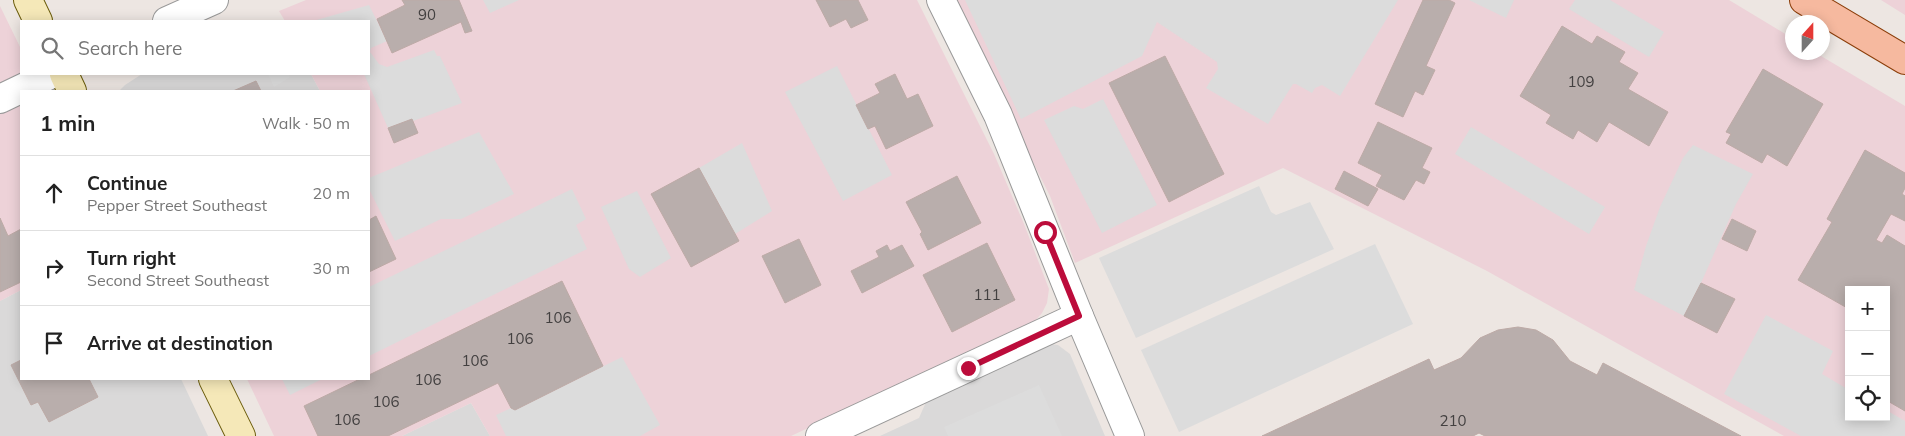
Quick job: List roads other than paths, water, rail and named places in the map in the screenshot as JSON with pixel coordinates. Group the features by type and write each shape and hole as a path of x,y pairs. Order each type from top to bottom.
{"main road":[{"path":"28,0 38,20"},
{"path":"1804,0 1905,60"},
{"path":"64,75 72,90"},
{"path":"213,380 241,436"}],"street":[{"path":"169,20 214,0"},
{"path":"941,0 998,115 1079,316 1130,436"},
{"path":"0,99 50,75"},
{"path":"820,436 1079,316"}]}
